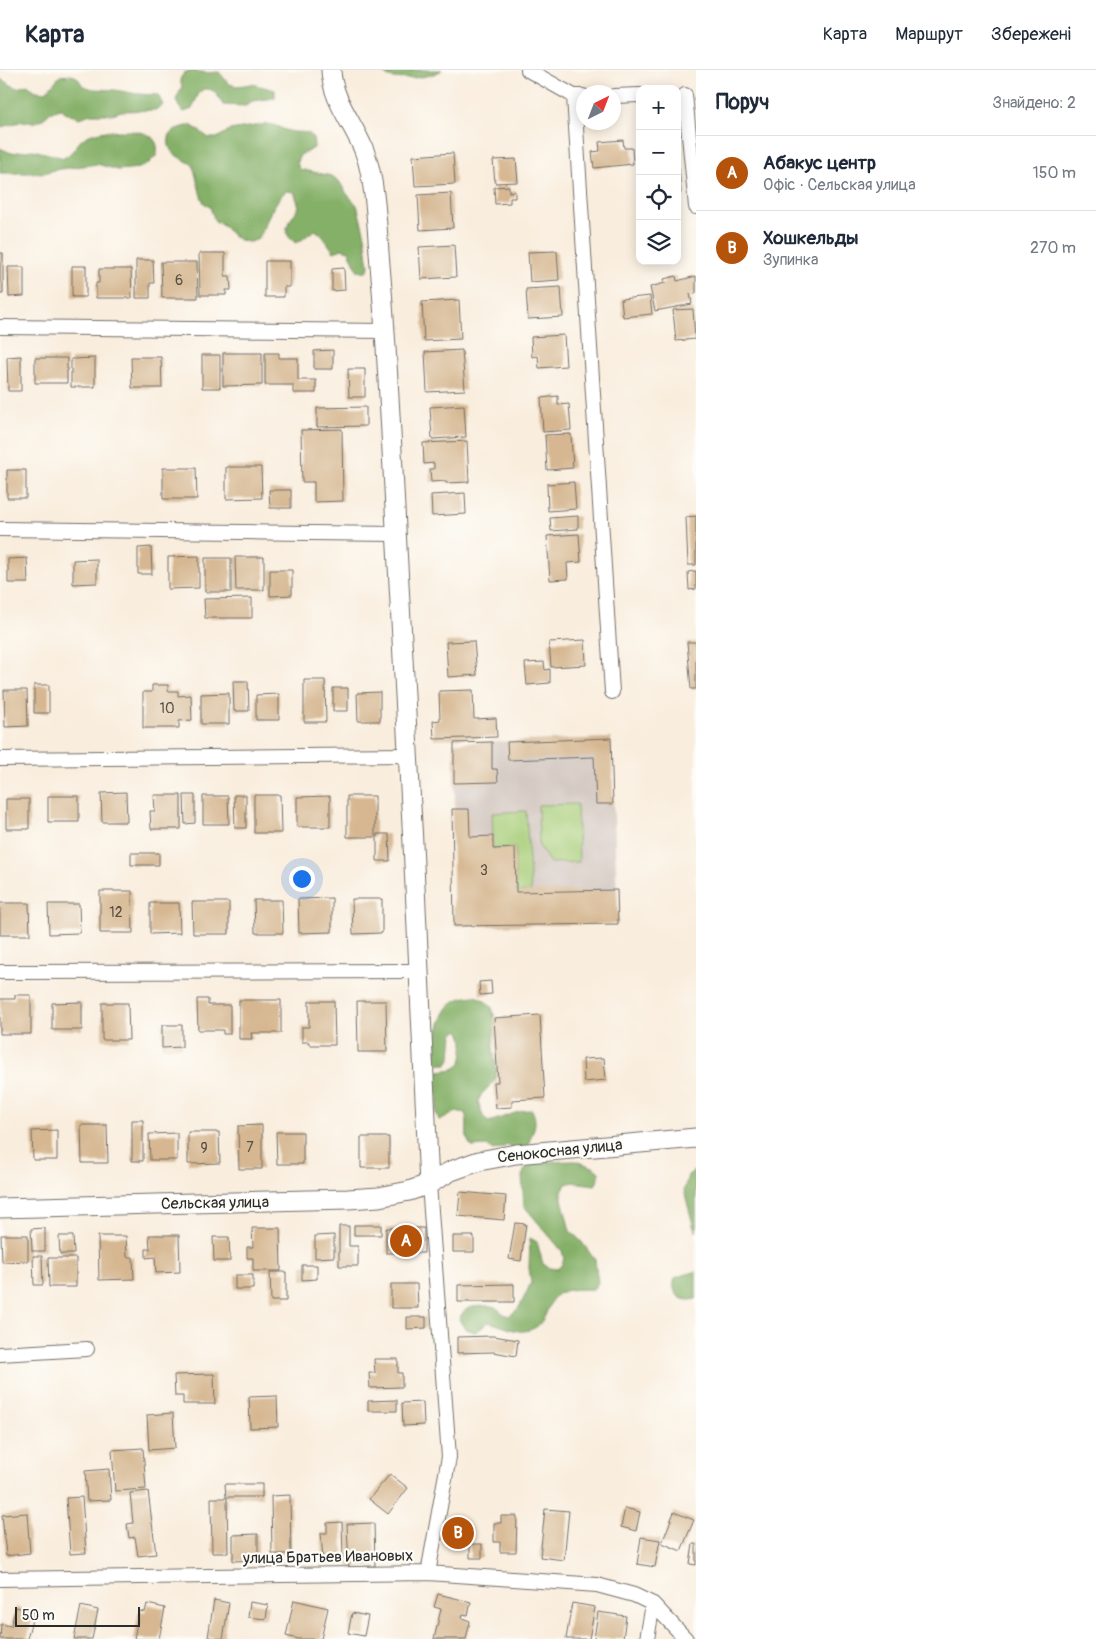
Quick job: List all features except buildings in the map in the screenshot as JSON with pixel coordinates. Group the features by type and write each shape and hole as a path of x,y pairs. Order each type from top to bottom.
{"main road":[{"path":"331,70 336,94 366,155 371,180 385,331 409,756 429,1184"},
{"name":"Сенокосная улица","path":"429,1184 451,1171 479,1161 516,1154 696,1138"},
{"name":"Сельская улица","path":"0,1208 348,1199 379,1197 429,1184"}],"street":[{"path":"528,70 576,94"},
{"path":"686,94 696,207"},
{"path":"621,96 636,95"},
{"path":"581,130 612,692"},
{"path":"0,327 385,331"},
{"path":"0,529 396,534"},
{"path":"0,760 409,756"},
{"path":"0,972 420,971"},
{"path":"428,1573 449,1457 429,1184"},
{"path":"0,1354 87,1349"},
{"name":"улица Братьев Ивановых","path":"0,1579 428,1573 597,1585 634,1595 653,1604"},
{"path":"647,1639 653,1604"},
{"path":"653,1604 686,1639"}],"shaded area":[{"path":"611,738 618,924 454,926 452,809 455,809 454,743"}],"green space":[{"path":"191,70 206,73 219,72 229,84 237,86 252,84 275,90 275,98 252,101 246,106 223,105 213,91 203,89 192,109 184,112 176,100 182,87 180,79 184,73"},
{"path":"382,70 442,70 431,75 399,79 386,76"},
{"path":"71,75 77,77 83,86 93,89 158,95 163,105 155,110 90,114 80,118 70,115 61,109 51,112 43,119 33,123 23,121 0,126 0,79 17,88 27,85 36,91 46,92 60,76"},
{"path":"266,124 289,131 310,134 312,137 314,148 300,155 297,162 299,169 332,176 339,181 357,205 365,236 369,267 365,273 358,271 349,251 342,249 334,252 321,234 315,230 296,243 290,238 287,234 288,225 299,206 294,192 286,191 277,201 257,239 247,242 233,236 215,221 210,207 204,203 193,165 174,154 169,146 170,134 176,129 191,125 209,138 217,138 230,130"},
{"path":"107,131 141,132 152,138 157,144 157,155 149,163 139,168 118,170 97,164 44,173 0,173 0,148 11,153 33,150 64,158 87,136"},
{"path":"577,804 579,862 550,863 539,846 538,805"},
{"path":"526,811 531,892 516,892 515,848 493,849 492,813"},
{"path":"476,996 492,1008 495,1022 493,1047 496,1067 496,1079 481,1095 478,1102 483,1116 488,1122 532,1110 535,1125 528,1148 514,1148 507,1145 501,1149 493,1150 487,1146 472,1147 467,1139 465,1113 458,1112 439,1120 436,1113 438,1098 434,1091 435,1077 439,1071 454,1069 460,1065 463,1047 459,1030 453,1034 451,1057 447,1064 440,1064 434,1059 440,1024 446,1011 453,1003 462,998"},
{"path":"576,1161 593,1167 599,1172 599,1179 595,1185 573,1182 566,1184 562,1191 562,1199 570,1231 581,1241 595,1260 598,1283 593,1289 569,1290 556,1295 543,1319 533,1329 521,1331 487,1322 475,1332 467,1329 459,1319 468,1308 492,1306 509,1316 517,1310 531,1283 529,1268 530,1238 537,1242 543,1264 549,1268 557,1269 561,1265 564,1259 562,1251 524,1206 522,1176 525,1169 538,1162"},
{"path":"694,1171 696,1172 696,1232 684,1190 688,1175"},
{"path":"696,1271 696,1299 686,1300 681,1298 675,1293 675,1278"}],"place":[{"name":"Абакус центр","path":"406,1241"},
{"name":"Хошкельды","path":"458,1533"}]}
